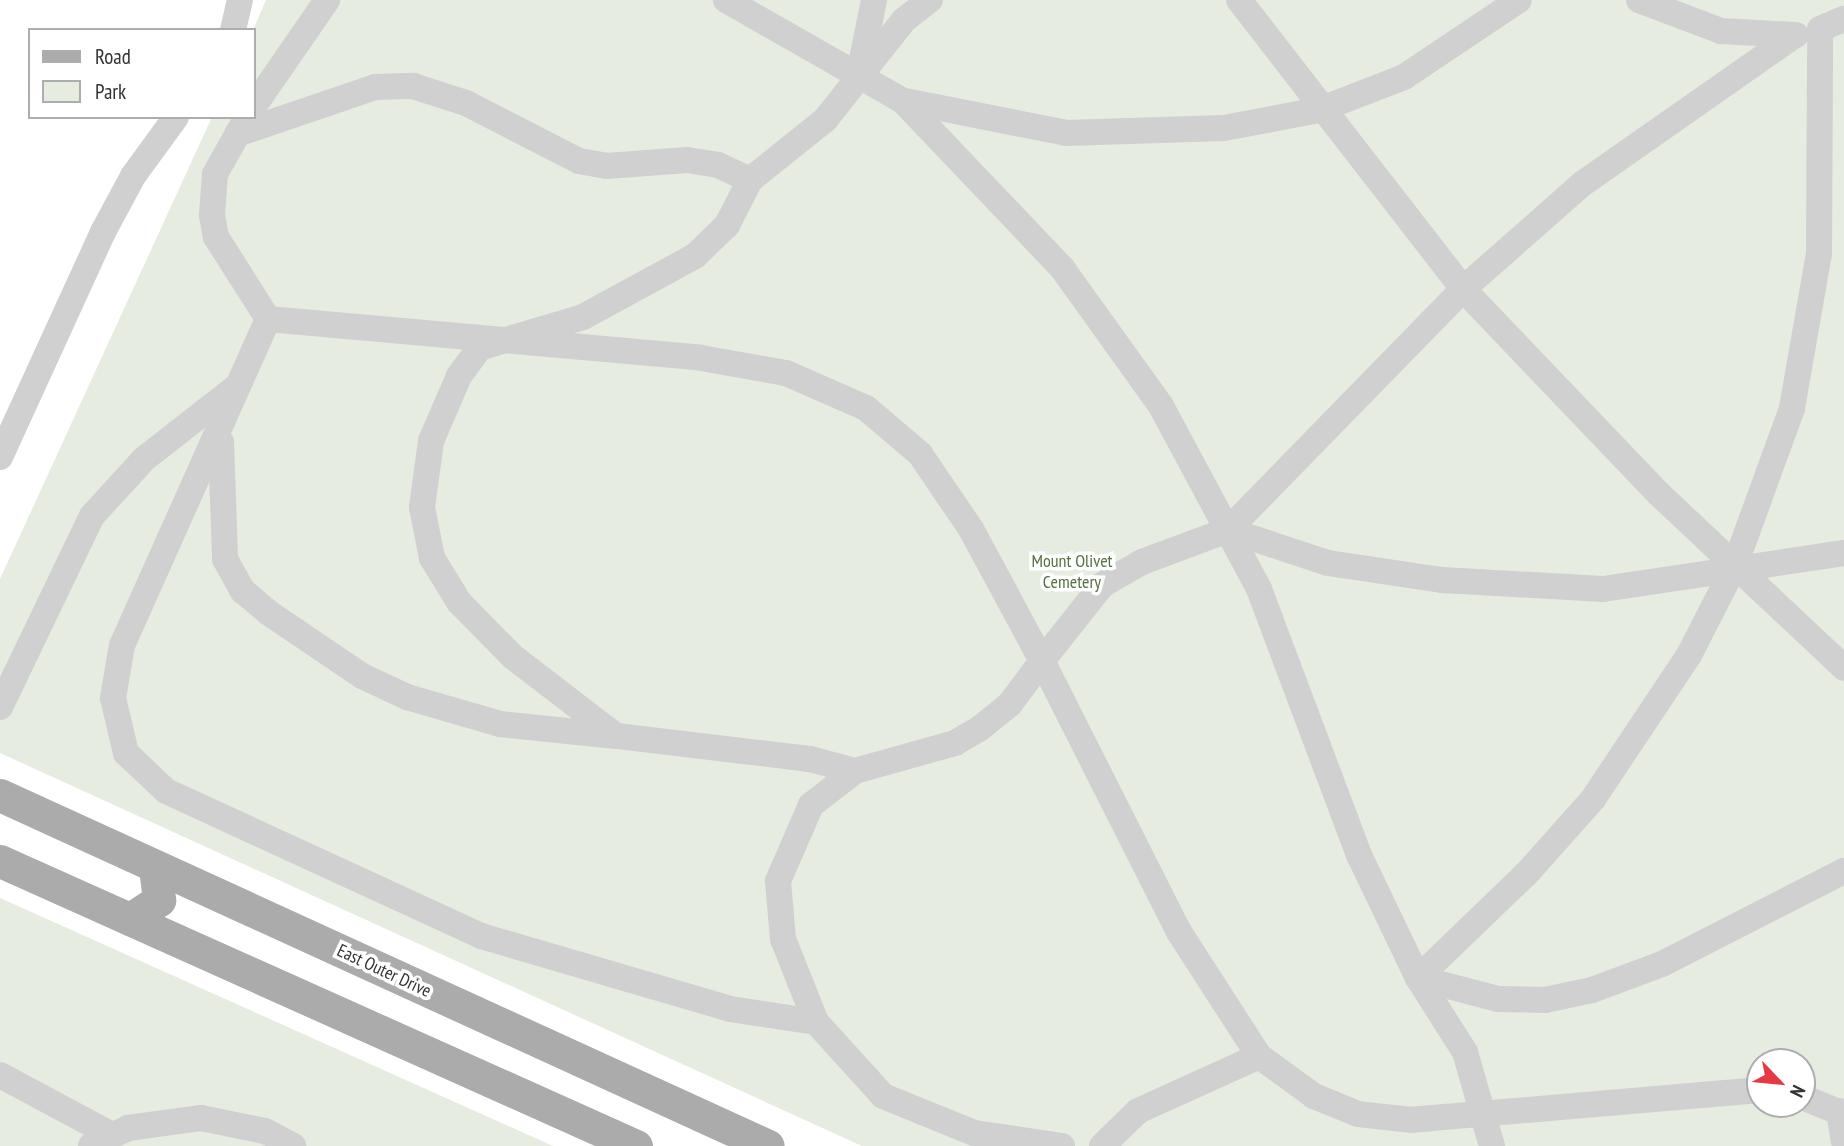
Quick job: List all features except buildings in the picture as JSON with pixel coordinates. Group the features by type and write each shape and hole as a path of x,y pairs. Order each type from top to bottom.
{"main road":[{"name":"East Outer Drive","path":"0,795 768,1146"},
{"path":"0,861 636,1146"},
{"path":"130,919 159,900 155,866"}],"lane":[{"path":"233,28 240,0"},
{"path":"256,103 327,0"},
{"path":"726,0 858,77 903,100 1015,126 1104,134 1224,128 1319,110 1435,61 1519,0"},
{"path":"858,77 874,0"},
{"path":"616,736 478,624 444,581 425,536 425,476 445,403 479,348 503,344 583,317 695,256 727,225 750,180 825,120 904,20 930,0"},
{"path":"1239,0 1319,110 1463,289 1735,565 1844,668"},
{"path":"1639,0 1721,31 1793,36"},
{"path":"1062,1146 1010,1142 910,1110 862,1078 816,1022 783,939 778,881 811,805 855,771 954,743 979,729 1010,704 1102,584 1142,562 1228,530 1463,289 1592,177 1793,36 1832,24 1822,199 1810,316 1781,445 1735,565 1689,655 1593,799 1528,872 1418,978"},
{"path":"268,320 216,237 212,215 215,174 242,126 375,87 412,86 466,103 579,161 607,166 687,160 718,165 750,180"},
{"path":"903,100 981,177 1098,315 1183,442 1278,634 1359,855 1418,978 1465,1052 1486,1117 1492,1146"},
{"path":"0,457 103,232 133,176 175,119"},
{"path":"268,320 443,332 503,344 701,358 786,373 866,408 920,454 944,485 1042,660 1158,895 1259,1056 1314,1096 1358,1114 1486,1117 1746,1091"},
{"path":"268,320 122,645 113,698 118,736 136,767 166,791 481,936 730,1009 816,1022"},
{"path":"0,706 92,516 144,459 237,387"},
{"path":"221,429 225,559 243,591 269,613 362,676 407,697 500,724 810,759 855,771"},
{"path":"1228,530 1328,563 1489,584 1603,589 1735,565 1844,553"},
{"path":"1418,978 1509,1000 1592,990 1722,936 1844,871"},
{"path":"1102,1146 1138,1111 1259,1056"},
{"path":"0,1074 101,1140 201,1118 256,1128 293,1146"},
{"path":"1816,1103 1841,1113 1844,1141"}],"green space":[{"name":"Mount Olivet Cemetery","path":"266,0 1844,0 1844,1146 862,1146 0,753 0,579 211,119 256,119 256,28 254,28"},
{"path":"0,898 553,1146 0,1146"}]}
